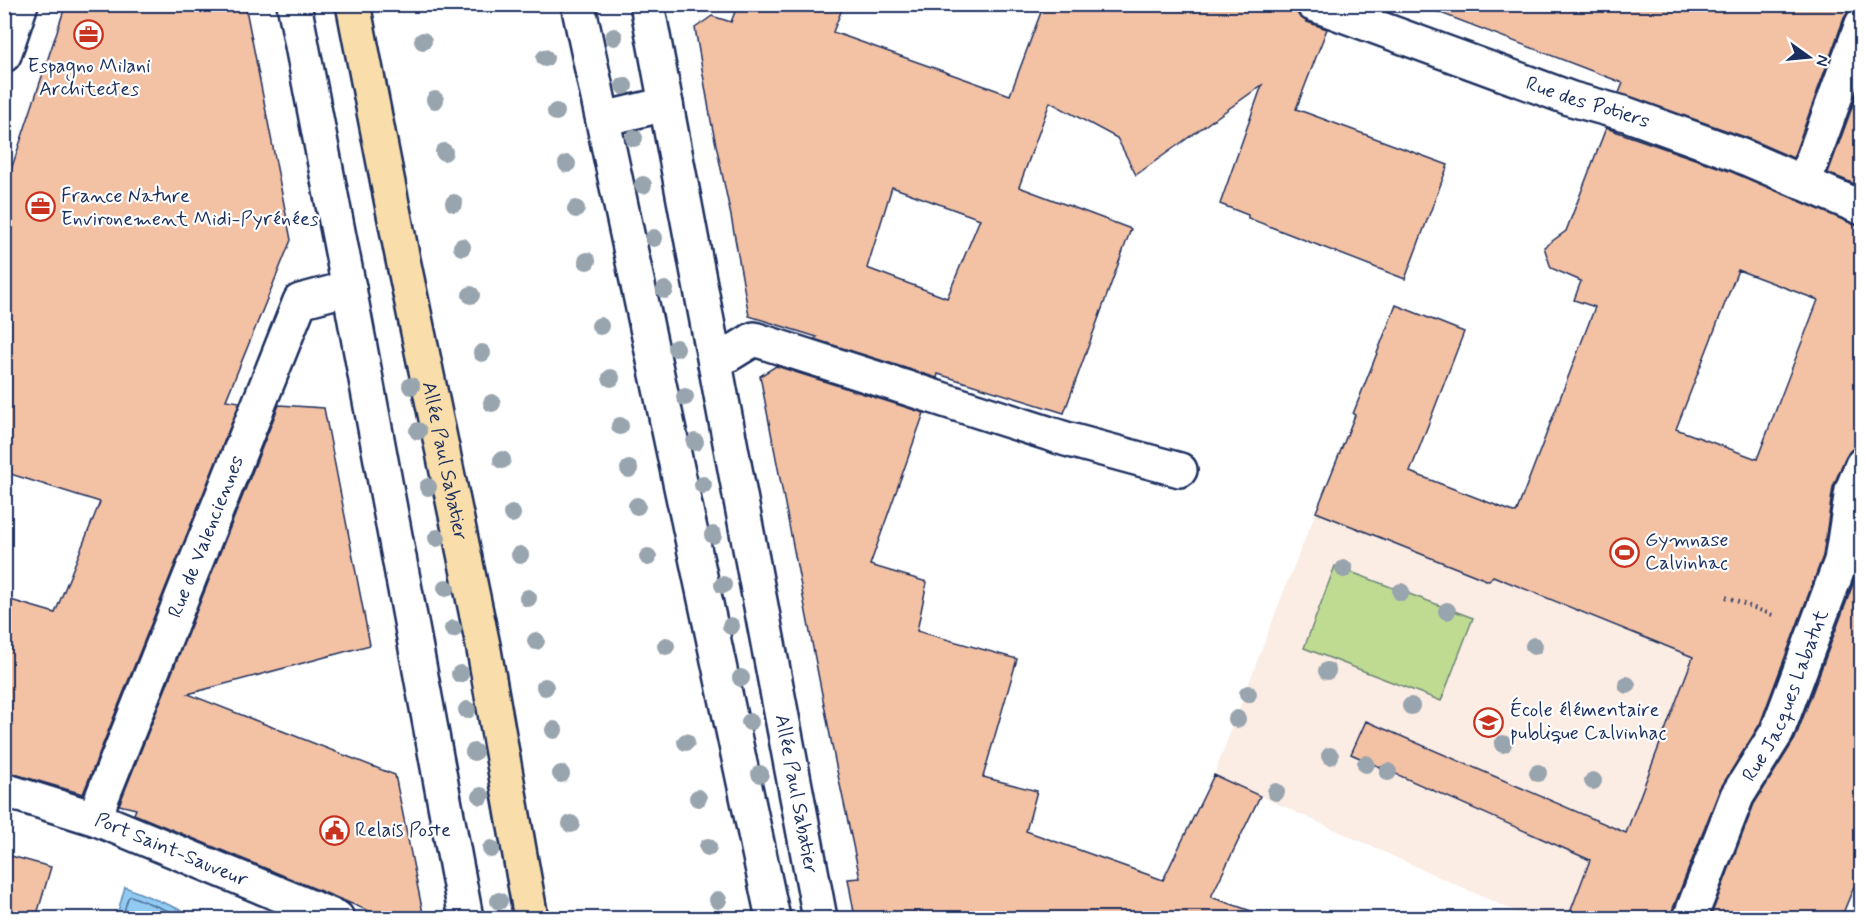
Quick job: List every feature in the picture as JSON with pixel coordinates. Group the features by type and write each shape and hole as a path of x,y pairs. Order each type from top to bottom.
{"main road":[{"name":"Allée Paul Sabatier","path":"353,4 401,250 484,650 531,918"}],"street":[{"path":"4,55 21,4"},
{"path":"294,4 466,918"},
{"path":"578,4 773,918"},
{"name":"Allée Paul Sabatier","path":"647,4 820,918"},
{"name":"Rue des Potiers","path":"1313,4 1572,99 1626,114 1739,155 1862,208"},
{"path":"1804,183 1862,24"},
{"path":"603,119 666,104"},
{"name":"Rue de Valenciennes","path":"96,819 110,778 300,301 349,288"},
{"path":"715,363 754,339 1066,439 1180,470"},
{"name":"Rue Jacques Labatut","path":"1690,918 1737,796 1777,732 1815,632 1841,561 1852,490 1862,465"},
{"name":"Port Saint-Sauveur","path":"4,790 96,819 337,918"}],"path":[{"path":"1726,597 1815,632"}],"shaded area":[{"name":"École élémentaire publique Calvinhac","path":"1387,465 1514,512 1776,640 1668,918 1530,918 1214,775 1285,588 1332,473 1376,490"}],"green space":[{"path":"1335,566 1473,618 1441,701 1304,648"}],"water":[{"path":"125,887 201,918 116,918"}],"building":[{"path":"66,4 245,4 291,240 226,400 240,402 83,794 4,771 4,598 55,613 100,502 4,472 4,191"},
{"path":"738,4 844,4 833,32 1010,95 1044,4 1295,4 1299,16 1307,22 1327,29 1296,109 1448,165 1405,279 1248,218 1248,215 1220,204 1262,85 1136,175 1117,138 1050,102 1019,187 1131,229 1064,413 938,374 937,378 749,316 695,28 712,16 731,22","holes":["892,187 980,219 947,298 867,268"]},
{"path":"1425,4 1862,4 1862,6 1850,9 1844,18 1793,158 1745,137 1619,93 1623,83 1425,7"},
{"path":"1862,80 1862,187 1828,173"},
{"path":"1606,128 1732,172 1862,226 1862,447 1851,450 1845,458 1833,487 1823,556 1760,724 1720,789 1672,911 1672,918 1568,918 1590,860 1351,754 1366,721 1626,833 1693,657 1493,576 1489,581 1316,512 1396,305 1464,332 1410,472 1516,513 1595,307 1574,300 1581,281 1551,268 1544,247 1566,231","holes":["1738,270 1818,300 1757,459 1676,429"]},
{"path":"776,366 924,413 870,565 927,582 917,631 1017,659 983,777 1037,791 1026,831 1163,880 1214,775 1260,796 1211,897 1257,913 1256,918 855,918 848,879 860,878 760,376"},
{"path":"279,405 324,408 370,645 188,694 395,775 424,918 386,918 134,814 136,809 119,805"},
{"path":"1862,551 1862,867 1841,918 1710,918 1754,804 1795,739 1859,568"},
{"path":"4,854 51,867 36,918 4,918"}],"place":[{"name":"Espagno Milani Architectes","path":"89,35"},
{"name":"France Nature Environement Midi-Pyrénées","path":"40,207"},
{"name":"Gymnase Calvinhac","path":"1624,552"},
{"name":"École élémentaire publique Calvinhac","path":"1489,722"},
{"name":"Relais Poste","path":"334,830"}]}
